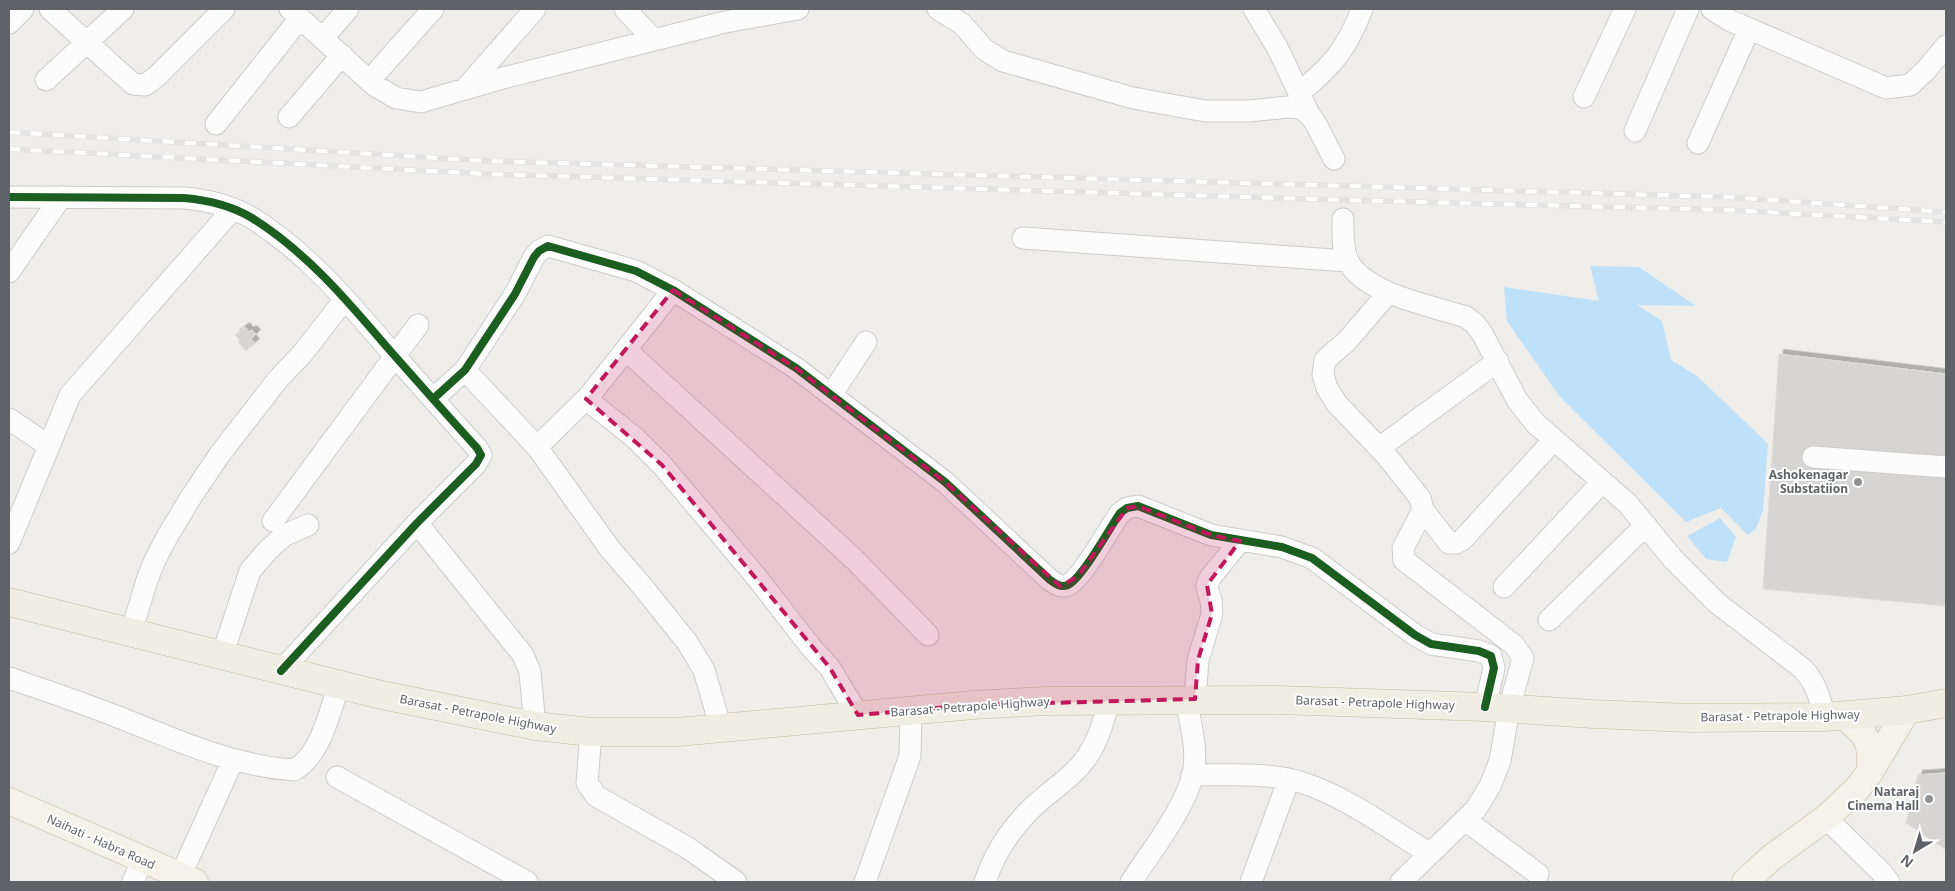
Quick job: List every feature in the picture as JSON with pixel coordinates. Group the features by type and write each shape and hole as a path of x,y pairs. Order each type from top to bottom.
{"highway":[{"name":"Barasat - Petrapole Highway","path":"9,602 340,685 535,726 591,732 678,732 972,705 1110,700 1191,699 1497,708 1689,718 1835,716 1907,710 1946,703"}],"main road":[{"path":"1745,882 1772,857 1826,818 1857,788 1870,772 1907,710"},
{"path":"1835,716 1859,729 1869,743 1871,753 1870,772"},
{"name":"Naihati - Habra Road","path":"9,801 137,871 186,880"}],"street":[{"path":"9,23 23,9"},
{"path":"50,9 133,84 145,85 156,77 224,9"},
{"path":"46,80 123,9"},
{"path":"323,38 348,9"},
{"path":"369,81 433,9"},
{"path":"465,89 535,9"},
{"path":"624,9 654,40"},
{"path":"216,124 295,13 374,86 396,98 421,102 654,40 747,13 798,9"},
{"path":"938,9 962,24 984,49 1003,61 1132,98 1205,112 1249,111 1288,107 1300,108 1309,114"},
{"path":"1254,9 1277,47 1309,114 1334,158"},
{"path":"1299,93 1320,76 1345,47 1362,9"},
{"path":"1584,97 1625,9"},
{"path":"1635,131 1688,9"},
{"path":"1712,9 1729,20 1886,88 1910,85 1926,70 1946,46"},
{"path":"1698,143 1749,29"},
{"path":"289,117 342,55"},
{"path":"9,197 184,198 202,200 233,209 251,217 297,250 346,299 477,448 481,455 476,464 417,523 281,670"},
{"path":"9,272 61,197"},
{"path":"9,543 70,395 233,209"},
{"path":"1343,219 1343,237 1348,261 1360,276 1381,291 1466,317 1475,324 1498,361 1517,400 1535,423 1628,504 1673,559 1717,603 1803,669 1812,679 1835,716"},
{"path":"1023,238 1348,261"},
{"path":"433,399 464,370 515,294 534,257 539,251 548,246 636,271 673,290 796,368 945,482 1050,580 1060,586 1067,586 1077,577 1120,513 1127,508 1138,506 1211,535 1282,547 1312,558 1415,635 1431,644 1479,651 1491,656 1494,668 1500,761 1490,786 1476,809 1401,882"},
{"path":"537,448 586,399 673,290"},
{"path":"1388,293 1347,341 1325,360 1323,375 1327,388 1337,404 1380,448 1420,498 1423,510 1449,543 1456,543 1462,540 1554,440"},
{"path":"131,633 147,580 166,537 220,454 279,378 302,354 346,299"},
{"path":"273,521 418,325"},
{"path":"832,395 866,342"},
{"path":"626,350 842,548 928,635"},
{"path":"1380,448 1498,361"},
{"path":"464,370 537,448 610,549 687,642 704,670 721,729"},
{"path":"586,399 634,437 662,465 830,668 858,715"},
{"path":"9,419 49,446"},
{"path":"1813,457 1946,467"},
{"path":"1504,587 1602,482"},
{"path":"1423,510 1403,548 1404,560 1514,645 1522,658 1497,708"},
{"path":"417,523 524,655 530,672 535,726"},
{"path":"222,656 250,570 285,535 308,525"},
{"path":"1549,620 1646,525"},
{"path":"1131,882 1188,792 1194,768 1191,699 1198,660 1212,614 1207,585 1210,578 1240,541"},
{"path":"9,678 233,760 294,770 310,756 319,739 340,685"},
{"path":"985,882 992,863 1004,841 1026,813 1069,777 1087,757 1102,730 1110,700"},
{"path":"866,882 910,756 911,710"},
{"path":"591,732 588,783 596,796 688,848 736,882"},
{"path":"186,880 233,760"},
{"path":"1192,775 1251,774 1289,779 1332,794 1430,854"},
{"path":"337,777 527,882"},
{"path":"1251,882 1289,779"},
{"path":"1826,818 1889,882"},
{"path":"1465,820 1538,874"}],"highlighted area":[{"path":"673,290 796,368 945,482 1060,586 1077,577 1127,508 1138,506 1211,535 1240,541 1207,585 1212,614 1198,660 1195,699 973,705 858,715 830,668 662,465 586,399"}],"water":[{"path":"1590,266 1639,267 1696,306 1637,305 1662,321 1671,360 1697,376 1768,444 1763,510 1756,529 1748,535 1721,508 1686,522 1560,397 1507,321 1504,287 1599,301"},
{"path":"1720,518 1736,537 1727,562 1706,559 1687,536"}],"building":[{"path":"245,327 249,332 252,330 256,334 251,339 255,343 246,351 235,335"},
{"name":"Ashokenagar Substatiion","path":"1779,354 1946,374 1946,606 1763,589"},
{"name":"Nataraj Cinema Hall","path":"1946,773 1946,850 1906,823 1918,775"}],"railway":[{"path":"9,132 488,161 1726,197 1946,212"},
{"path":"9,149 488,174 1726,210 1946,222"}],"cycle path":[{"path":"9,197 184,198 219,204 252,218 290,245 324,277 477,448 481,455 476,464 417,523 281,671"},
{"path":"433,399 465,370 515,294 539,251 548,246 636,271 673,290 796,368 945,482 1056,584 1065,586 1074,580 1088,563 1120,513 1127,508 1138,506 1211,535 1282,547 1312,558 1415,635 1431,644 1479,651 1491,656 1494,668 1485,707"}],"place":[{"name":"Ashokenagar Substatiion","path":"1858,482"},
{"name":"Nataraj Cinema Hall","path":"1929,799"}]}
